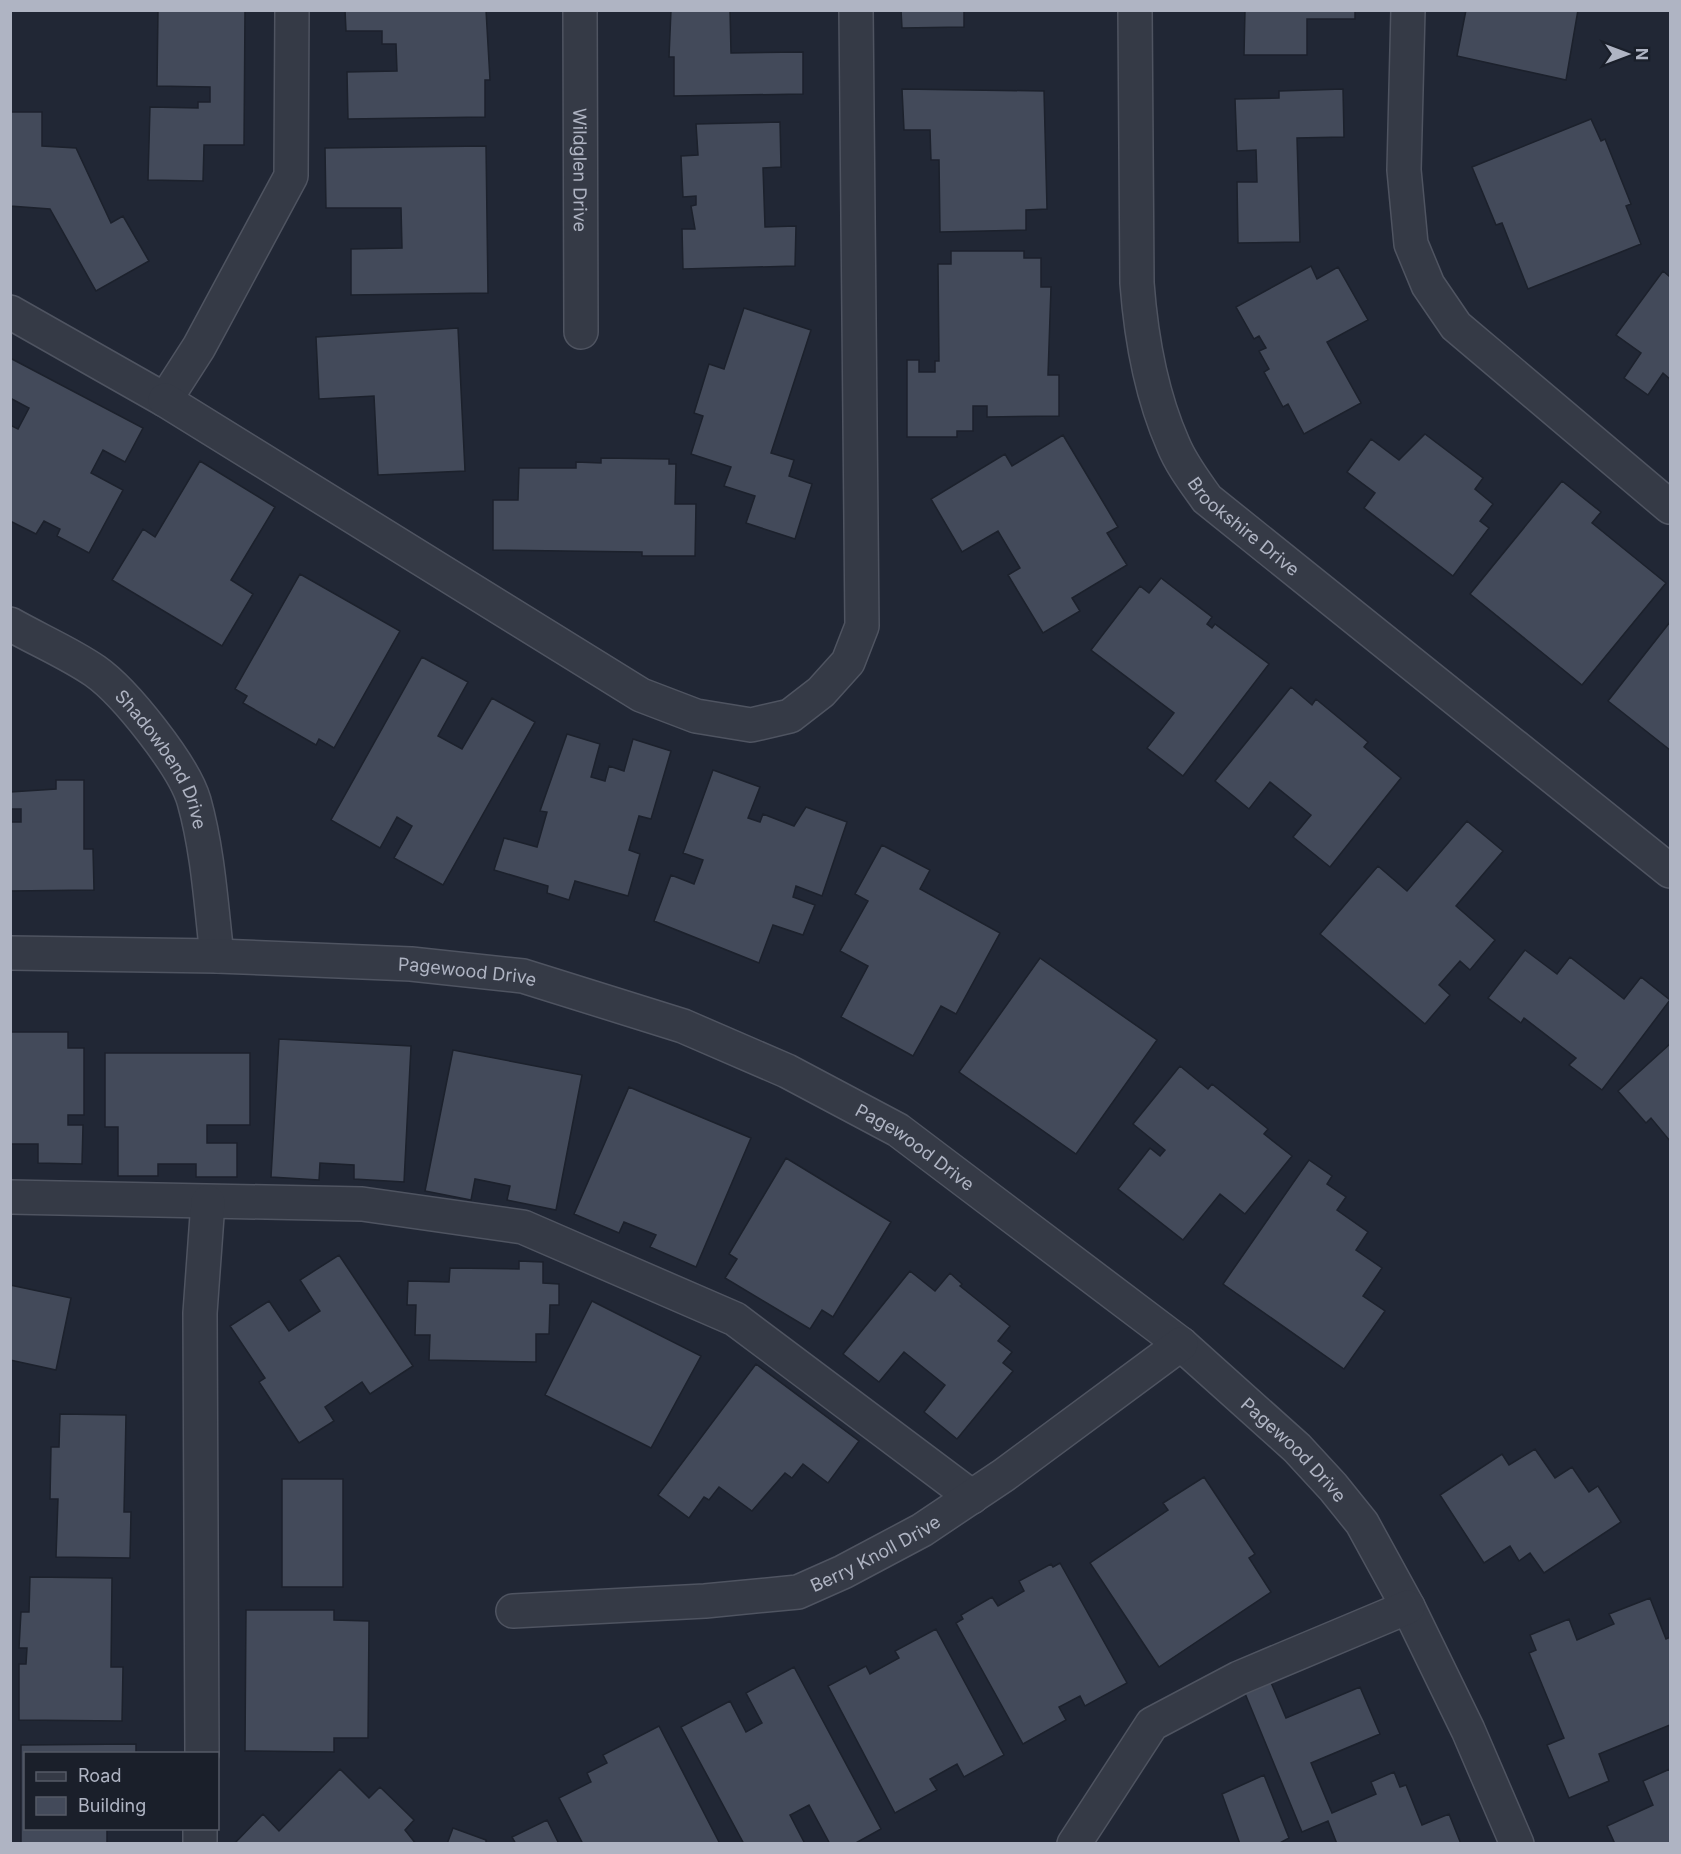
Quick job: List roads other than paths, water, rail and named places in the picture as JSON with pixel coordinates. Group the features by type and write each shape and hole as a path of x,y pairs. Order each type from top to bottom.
{"street":[{"path":"165,400 199,347 291,176 292,10"},
{"name":"Wildglen Drive","path":"580,10 581,332"},
{"path":"10,312 165,400 641,695 696,716 751,725 790,716 821,692 848,662 862,626 856,10"},
{"name":"Brookshire Drive","path":"1135,10 1137,283 1140,326 1158,403 1173,446 1191,475 1207,499 1671,871"},
{"path":"1408,10 1404,170 1412,244 1428,285 1456,326 1671,507"},
{"name":"Shadowbend Drive","path":"10,624 96,672 143,717 170,759 193,799 206,860 217,956"},
{"name":"Pagewood Drive","path":"10,953 217,956 451,966 524,976 682,1026 787,1071 898,1130 1181,1344 1297,1448 1333,1487 1362,1523 1408,1607 1468,1730 1517,1844"},
{"path":"10,1197 362,1204 523,1227 735,1319 972,1497"},
{"path":"202,1752 200,1313 208,1202"},
{"name":"Berry Knoll Drive","path":"513,1611 705,1601 798,1592 885,1551 972,1497 1181,1344"},
{"path":"1074,1844 1152,1724 1239,1678 1408,1607"}]}
